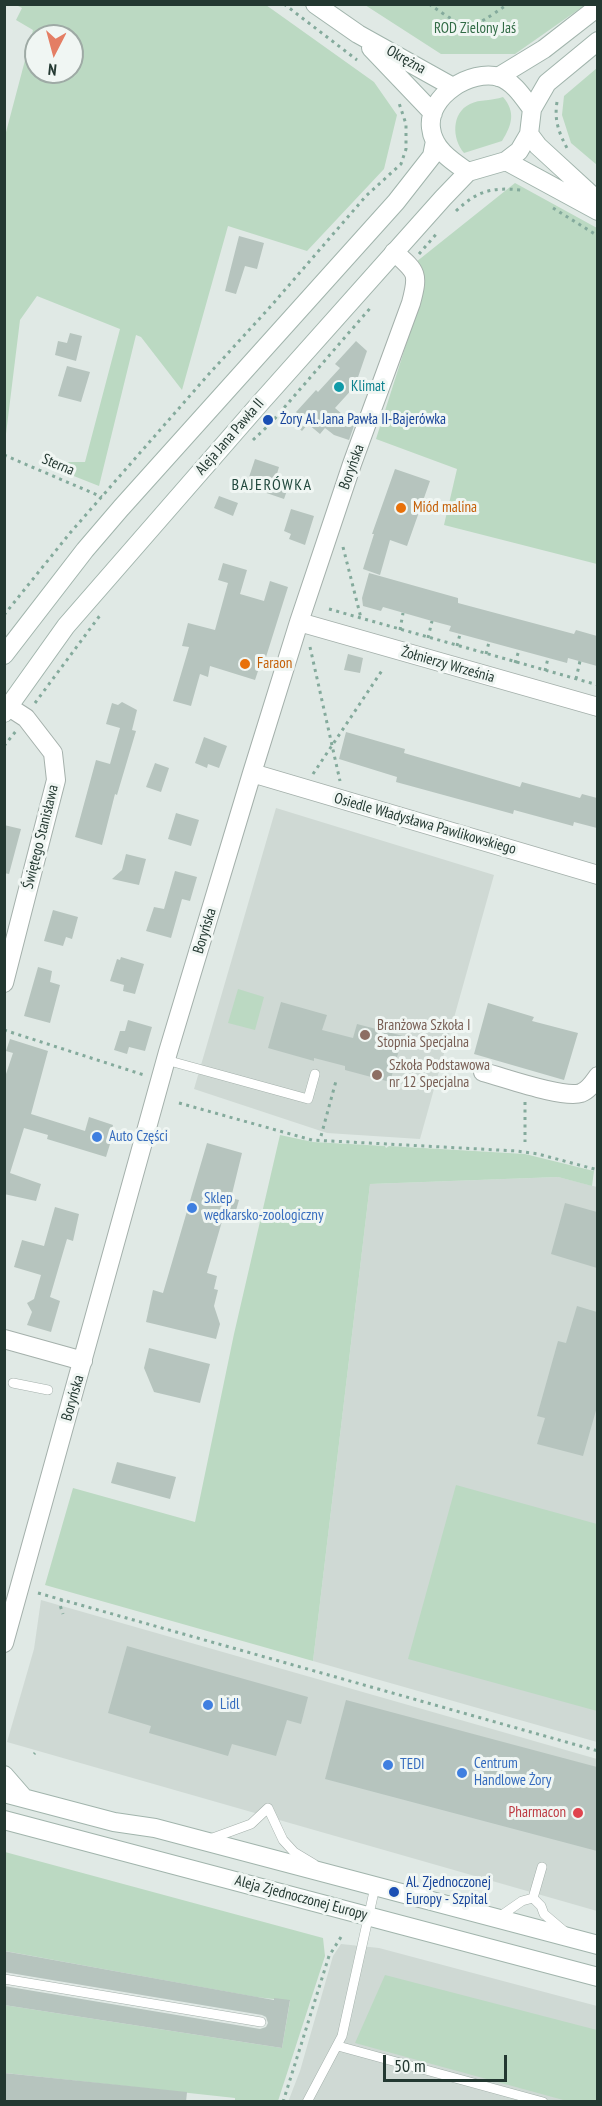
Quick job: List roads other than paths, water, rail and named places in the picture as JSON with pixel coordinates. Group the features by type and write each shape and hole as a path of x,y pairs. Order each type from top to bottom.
{"street":[{"name":"Okrężna","path":"315,4 358,34 453,87"},
{"path":"498,77 543,50 597,7"},
{"name":"Okrężna","path":"358,34 433,113"},
{"path":"532,109 511,83 498,77 476,77 453,87 441,98 433,113 431,127 435,141 448,159 468,172 506,161 519,151 529,134 532,109 547,83 597,41"},
{"path":"529,134 538,146 597,201"},
{"path":"4,656 85,550 121,508 396,202 432,156 435,141"},
{"path":"506,161 597,211"},
{"name":"Aleja Jana Pawła II","path":"7,710 66,626 394,252 468,172"},
{"name":"Boryńska","path":"7,1634 166,1060 252,773 352,464 417,282 414,271 394,252"},
{"name":"Żołnierzy Września","path":"299,622 597,707"},
{"name":"Świętego Stanisława","path":"4,983 56,780 53,753 26,718 7,710"},
{"name":"Osiedle Władysława Pawlikowskiego","path":"252,773 597,875"},
{"path":"483,1072 569,1094 580,1093 590,1088 597,1076"},
{"path":"4,1339 83,1360"},
{"path":"4,1775 24,1798"},
{"name":"Aleja Zjednoczonej Europy","path":"4,1793 114,1822 154,1828 597,1945"},
{"name":"Aleja Zjednoczonej Europy","path":"4,1820 597,1977"}],"lane":[{"path":"166,1060 308,1099 315,1074"},
{"path":"13,1383 48,1390"},
{"path":"202,1841 252,1824 268,1808 278,1832 294,1852 337,1877"},
{"path":"533,1898 542,1867"},
{"path":"307,2102 342,2036 375,1887"},
{"path":"496,1919 522,1901 533,1898"},
{"path":"533,1898 541,1906 544,1914 573,1939"},
{"path":"4,1979 261,2022"},
{"path":"338,2046 543,2102"}],"place":[{"name":"Klimat","path":"339,387"},
{"name":"Żory Al. Jana Pawła II-Bajerówka","path":"268,420"},
{"name":"Miód malina","path":"401,508"},
{"name":"Faraon","path":"245,664"},
{"name":"Branżowa Szkoła I Stopnia Specjalna","path":"365,1035"},
{"name":"Szkoła Podstawowa nr 12 Specjalna","path":"377,1075"},
{"name":"Auto Części","path":"97,1137"},
{"name":"Sklep wędkarsko-zoologiczny","path":"192,1208"},
{"name":"Lidl","path":"208,1705"},
{"name":"TEDI","path":"388,1765"},
{"name":"Centrum Handlowe Żory","path":"462,1773"},
{"name":"Pharmacon","path":"578,1813"},
{"name":"Al. Zjednoczonej Europy - Szpital","path":"394,1892"}],"district":[{"name":"BAJERÓWKA","path":"272,485"}],"park label":[{"name":"ROD Zielony Jaś","path":"475,29"}]}
